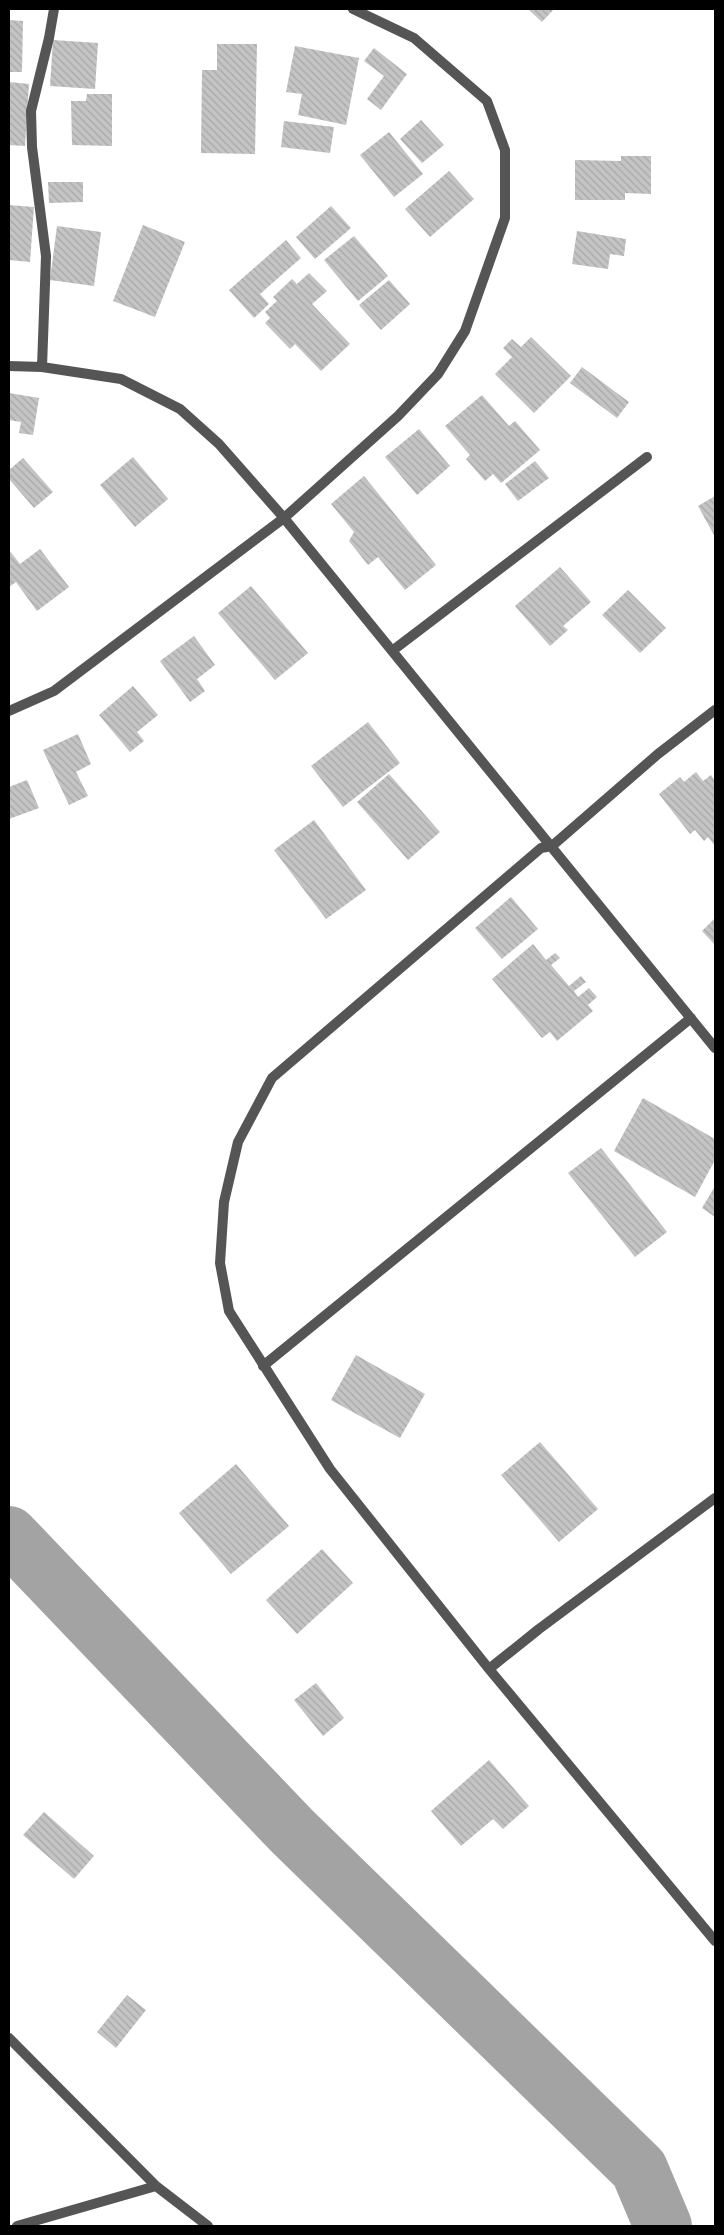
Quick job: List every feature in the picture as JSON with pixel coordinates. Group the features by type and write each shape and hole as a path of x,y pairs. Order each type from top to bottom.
{"street":[{"path":"42,367 46,256 32,147 31,111 50,38 54,9"},
{"path":"9,711 54,690 284,518 398,416 438,374 464,331 505,218 505,150 487,101 414,38 353,9"},
{"path":"9,366 42,367 121,379 180,409 218,444 284,518 715,1048"},
{"path":"392,651 647,457"},
{"path":"715,710 658,754 552,846 541,848 272,1078 238,1142 224,1202 220,1263 229,1311 330,1469 489,1669 715,1941"},
{"path":"263,1366 691,1018"},
{"path":"489,1669 539,1629 715,1498"},
{"path":"9,2038 156,2186 208,2226"},
{"path":"17,2226 156,2186"}],"building":[{"path":"528,9 554,9 542,22"},
{"path":"9,20 23,21 22,72 9,72"},
{"path":"53,40 98,43 95,89 50,86"},
{"path":"217,44 257,44 255,154 201,153 202,70 217,70"},
{"path":"295,46 359,58 346,125 298,115 302,94 286,92"},
{"path":"374,48 407,74 381,110 367,99 384,76 364,61"},
{"path":"9,82 29,84 25,146 9,145"},
{"path":"87,94 112,94 112,146 72,145 71,101 86,101"},
{"path":"421,120 444,145 422,163 400,139"},
{"path":"284,121 334,127 330,153 281,147"},
{"path":"389,132 423,174 394,197 360,155"},
{"path":"621,156 651,156 651,194 625,193 625,200 575,200 575,160 621,161"},
{"path":"449,171 474,199 430,237 405,209"},
{"path":"48,182 83,182 83,202 49,203"},
{"path":"9,205 34,207 30,262 9,260"},
{"path":"331,206 351,228 315,259 296,237"},
{"path":"143,225 185,242 155,317 113,301"},
{"path":"57,226 101,232 94,286 50,280"},
{"path":"577,231 626,239 624,256 610,254 608,269 572,264"},
{"path":"354,236 388,276 358,301 324,260"},
{"path":"286,240 301,258 260,294 269,304 254,318 229,290"},
{"path":"309,273 327,291 312,304 350,344 321,371 295,344 290,349 265,323 270,318 265,312 277,301 273,297 292,279 297,284"},
{"path":"389,280 410,304 381,330 359,305"},
{"path":"531,337 571,376 534,413 495,374 512,357 503,348 512,339 521,347"},
{"path":"582,367 629,402 617,418 570,383"},
{"path":"9,393 39,398 33,435 19,433 21,422 9,420"},
{"path":"482,395 509,426 515,421 540,450 501,483 493,474 485,481 466,459 470,455 445,426"},
{"path":"419,429 450,466 417,495 385,457"},
{"path":"133,457 168,499 135,527 100,485"},
{"path":"23,458 53,492 34,508 9,479 9,470"},
{"path":"535,461 549,478 518,501 505,484"},
{"path":"364,476 436,565 405,590 378,557 368,565 349,541 354,532 331,504"},
{"path":"715,496 715,537 698,506"},
{"path":"40,549 69,587 37,611 16,582 9,587 9,550 20,564"},
{"path":"560,567 591,602 563,626 568,630 550,646 515,606"},
{"path":"251,586 308,653 275,680 218,613"},
{"path":"628,590 666,628 640,653 602,615"},
{"path":"194,636 215,665 197,679 205,691 190,702 160,661"},
{"path":"133,686 158,715 137,732 144,741 130,752 99,715"},
{"path":"368,722 400,763 343,807 311,766"},
{"path":"78,734 91,764 76,772 88,796 69,805 43,750"},
{"path":"696,772 703,781 711,775 715,781 715,846 708,837 704,841 695,830 690,834 659,794 680,777 684,782"},
{"path":"389,774 440,832 408,860 357,802"},
{"path":"27,780 39,808 9,819 9,787"},
{"path":"314,820 366,890 326,919 274,850"},
{"path":"511,897 538,929 502,959 475,928"},
{"path":"715,918 715,945 702,931"},
{"path":"533,944 546,960 555,953 560,958 551,965 569,986 581,976 586,982 574,991 578,997 589,988 597,997 588,1005 593,1011 557,1041 550,1032 542,1038 492,979"},
{"path":"643,1098 715,1139 715,1160 695,1197 614,1151"},
{"path":"601,1148 667,1232 635,1257 568,1173"},
{"path":"715,1186 715,1217 702,1208"},
{"path":"356,1355 425,1394 400,1438 331,1400"},
{"path":"540,1442 598,1509 559,1542 501,1475"},
{"path":"236,1464 289,1526 231,1574 179,1513"},
{"path":"322,1549 353,1583 297,1634 266,1600"},
{"path":"316,1683 344,1718 323,1736 294,1700"},
{"path":"489,1760 529,1806 503,1829 493,1819 461,1846 431,1811"},
{"path":"44,1812 94,1856 74,1879 23,1835"},
{"path":"127,1995 146,2010 116,2048 97,2032"}],"waterway":[{"path":"9,1535 292,1831 639,2169 663,2226"}]}
